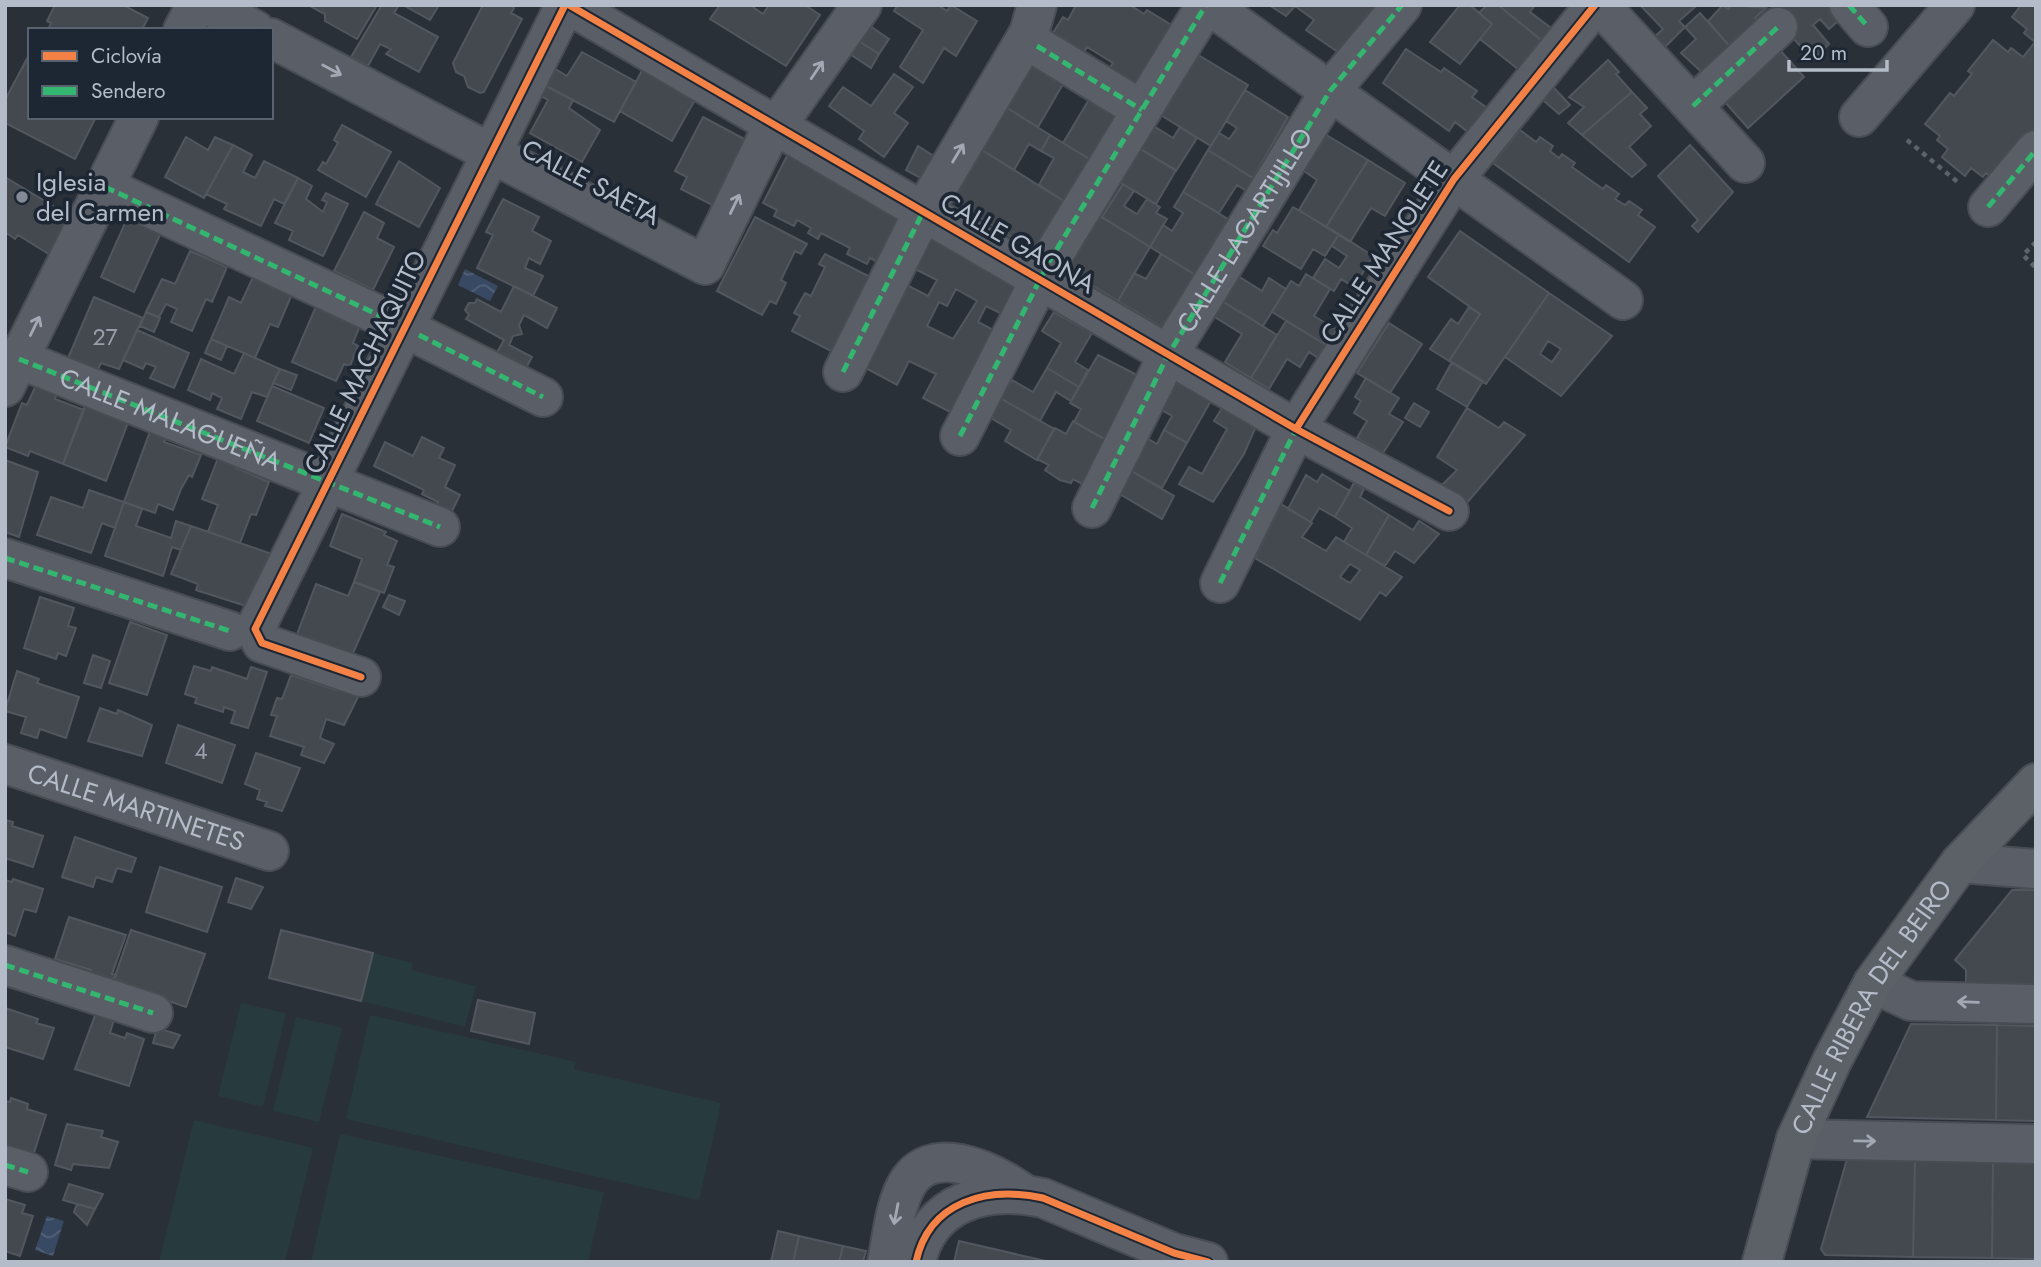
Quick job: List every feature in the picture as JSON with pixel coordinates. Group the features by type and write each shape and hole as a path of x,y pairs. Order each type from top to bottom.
{"main road":[{"name":"CALLE RIBERA DEL BEIRO","path":"1762,1262 1796,1139 1873,983 1960,863 2036,783"}],"street":[{"path":"184,28 196,5"},
{"path":"208,5 251,28"},
{"name":"CALLE GAONA","path":"567,5 1296,429 1449,511"},
{"name":"CALLE MACHAQUITO","path":"362,677 262,643 255,629 567,5"},
{"path":"777,125 862,5"},
{"path":"960,436 1039,279 1208,5 1623,300"},
{"name":"CALLE LAGARTIJILLO","path":"1092,508 1168,355 1330,91 1402,5"},
{"path":"1598,5 1745,163"},
{"name":"CALLE MANOLETE","path":"1220,583 1296,429 1454,179 1598,5"},
{"path":"1859,117 1955,5"},
{"path":"843,372 923,212 1029,33 1034,6"},
{"path":"1693,106 1778,27"},
{"name":"CALLE SAETA","path":"273,39 705,265 765,142 777,125"},
{"path":"1037,46 1142,110"},
{"path":"12,373 138,119"},
{"path":"1988,207 2036,150"},
{"path":"105,187 403,327 543,397"},
{"name":"CALLE MALAGUEÑA","path":"12,373 329,483 440,527"},
{"path":"5,558 230,631"},
{"name":"CALLE MARTINETES","path":"5,764 269,850"},
{"path":"1960,863 2036,869"},
{"path":"5,965 153,1013"},
{"path":"1873,983 1911,1001 2036,1004"},
{"path":"1796,1139 2036,1144"},
{"path":"887,1262 899,1200 913,1174 926,1164 959,1163 1005,1181 1024,1194"},
{"path":"913,1174 937,1181 943,1192 943,1213"},
{"path":"916,1262 924,1233 943,1213 976,1198 1024,1194 1042,1198 1174,1253 1208,1262"}],"path":[{"path":"1907,140 1988,207"},
{"path":"2036,242 2023,255 2036,268"}],"green space":[{"path":"373,953 413,963 411,970 476,986 465,1027 361,1001"},
{"path":"241,1003 286,1013 263,1107 218,1096"},
{"path":"370,1015 576,1062 574,1069 721,1103 699,1200 346,1119"},
{"path":"296,1017 342,1028 319,1122 273,1111"},
{"path":"194,1120 313,1148 285,1262 159,1262"},
{"path":"340,1134 604,1192 588,1262 311,1262"}],"water":[{"path":"465,269 498,286 490,301 458,285"},
{"path":"47,1216 64,1221 53,1256 35,1250"}],"building":[{"path":"55,5 123,5 148,18 143,28 49,28 51,23 47,21"},
{"path":"377,5 357,39 325,21 325,14 310,6"},
{"path":"382,5 399,5 394,13 438,37 419,72 386,54 391,49 380,44 368,66 351,57"},
{"path":"403,5 439,5 430,20"},
{"path":"483,5 509,5 514,8 511,13 522,19 484,92 480,93 468,87 464,76 456,72 453,63"},
{"path":"720,5 750,5 763,14 769,5 805,5 820,15 786,66 710,19"},
{"path":"898,5 938,5 947,11 951,5 977,21 956,56 944,48 923,83 900,67 923,30 894,11"},
{"path":"1076,5 1130,5 1144,14 1147,10 1178,29 1135,100 1102,79 1113,63 1087,47 1077,64 1046,44 1063,17 1068,20"},
{"path":"1269,5 1386,5 1345,57 1306,30 1314,20 1295,6 1286,16"},
{"path":"1460,5 1470,5 1492,24 1460,64 1430,42"},
{"path":"1487,5 1498,5 1541,40 1518,69 1480,39 1492,24 1479,13"},
{"path":"1498,5 1535,5 1530,12 1551,28 1541,40"},
{"path":"1640,5 1695,7 1679,21 1685,27 1661,51 1651,40 1663,29"},
{"path":"1723,5 1728,9 1732,5 1766,8 1755,18 1762,25 1732,49 1708,21"},
{"path":"1783,5 1836,5 1845,15 1829,29 1820,19 1813,25 1829,44 1813,60 1772,15"},
{"path":"2021,5 2036,5 2036,135 2001,186 1986,173 1983,177 1971,168 1965,176 1942,157 1948,149 1937,140 1940,136 1925,124 1950,93 1954,96 1972,74 1968,71 1993,40 2008,52 2011,48 2023,57 2035,42 2024,33 2027,29 2012,17"},
{"path":"1700,13 1732,49 1707,77 1681,53 1696,39 1685,27"},
{"path":"870,26 889,39 879,54 859,41"},
{"path":"859,41 879,54 871,68 850,54"},
{"path":"1406,49 1441,72 1444,68 1477,91 1472,97 1487,108 1468,132 1455,122 1449,131 1383,83"},
{"path":"1780,50 1804,77 1748,128 1724,101"},
{"path":"582,52 636,82 614,122 546,86 555,69 567,76"},
{"path":"1195,53 1248,85 1211,146 1159,114"},
{"path":"28,57 28,119 95,119 75,159 5,123 5,100"},
{"path":"1035,58 1067,77 1038,127 1007,108"},
{"path":"1608,60 1632,92 1582,135 1568,123 1584,107 1569,97"},
{"path":"644,67 696,98 672,141 620,111"},
{"path":"894,74 913,87 894,113 908,123 884,157 859,139 864,131 829,106 843,87 871,106"},
{"path":"546,86 573,100 569,108 600,130 582,162 530,133 548,100 541,96"},
{"path":"1553,87 1570,105 1559,114 1543,100"},
{"path":"1245,90 1288,117 1253,178 1208,150 1219,133 1229,139 1237,128 1226,121"},
{"path":"1632,92 1647,108 1640,114 1651,126 1629,147 1646,165 1632,177 1582,135"},
{"path":"1093,93 1126,113 1096,163 1063,143"},
{"path":"1007,108 1050,135 1041,151 1029,144 1014,170 982,150"},
{"path":"703,117 748,141 714,206 681,189 687,177 675,171"},
{"path":"342,125 391,152 366,197 318,170 323,162 326,164 338,143 334,140"},
{"path":"1152,125 1173,138 1180,127 1197,138 1176,171 1139,148"},
{"path":"1520,130 1536,142 1540,137 1553,146 1550,151 1559,158 1562,154 1575,163 1572,167 1603,189 1606,185 1619,194 1615,199 1625,205 1629,201 1642,210 1638,215 1655,227 1629,262 1493,163"},
{"path":"1323,133 1368,160 1326,227 1299,210 1317,180 1301,169"},
{"path":"1050,135 1096,163 1070,205 1039,185 1054,158 1041,151"},
{"path":"186,137 208,150 215,137 233,145 204,198 165,177"},
{"path":"233,145 252,155 243,172 255,178 264,161 298,178 284,204 274,199 261,226 224,209 227,204 206,194"},
{"path":"1690,145 1733,192 1698,232 1692,226 1698,220 1658,176"},
{"path":"918,146 940,160 926,181 906,170"},
{"path":"1139,148 1176,170 1156,204 1118,181"},
{"path":"982,150 1070,205 1040,255 953,201"},
{"path":"1208,150 1258,181 1251,194 1237,185 1219,213 1183,192"},
{"path":"789,152 907,220 884,265 870,258 867,264 847,254 850,248 821,233 818,239 808,233 811,228 797,220 794,226 774,216 777,210 763,203"},
{"path":"1368,160 1405,183 1385,216 1371,208 1350,242 1326,227"},
{"path":"399,161 440,188 419,227 376,204"},
{"name":"Iglesia del Carmen","path":"5,177 71,217 52,256 18,235 15,239 5,232"},
{"path":"298,178 312,186 306,199 323,212 327,202 322,200 326,193 348,204 323,256 289,240 293,231 275,223"},
{"path":"1123,184 1134,191 1124,206 1137,214 1147,199 1160,207 1156,213 1167,219 1150,247 1102,217"},
{"path":"1183,192 1228,219 1204,259 1210,263 1202,279 1150,247 1163,225 1172,231 1183,213 1174,207"},
{"path":"503,199 539,217 532,231 551,241 540,264 529,258 525,268 543,276 533,296 477,268 493,235 486,232"},
{"path":"1293,207 1339,234 1325,256 1313,249 1301,269 1263,246 1273,230 1277,233"},
{"path":"130,212 163,228 134,292 101,277"},
{"path":"364,212 384,223 377,238 394,247 373,290 334,271"},
{"path":"1098,215 1150,247 1118,301 1065,269"},
{"path":"755,217 807,244 801,254 795,251 781,280 786,283 776,304 770,301 762,315 717,291"},
{"path":"1460,231 1549,293 1486,384 1449,361 1480,314 1428,277"},
{"path":"1339,234 1373,256 1354,287 1341,279 1334,291 1313,278 1325,259 1339,268 1347,256 1332,246"},
{"path":"933,235 1023,287 1008,317 986,306 978,322 999,333 956,415 923,398 936,374 909,361 897,385 864,367 907,285 928,296 937,280 915,269","holes":["956,289 977,301 953,339 927,326 939,302 947,306"]},
{"path":"190,251 227,267 212,302 206,299 192,331 171,322 177,309 166,304 159,317 146,312 162,279 175,284"},
{"path":"825,254 876,280 833,352 792,331 800,316 794,313 805,293 811,296 825,267 819,264"},
{"path":"1161,254 1202,279 1193,294 1185,290 1163,328 1118,301 1134,273 1146,279"},
{"path":"1306,274 1330,289 1314,316 1337,330 1328,346 1272,312 1291,281 1299,286"},
{"path":"1238,276 1262,291 1269,278 1286,289 1263,326 1222,301"},
{"path":"253,277 292,294 278,327 270,324 255,358 211,339 229,297 241,303"},
{"path":"514,286 557,308 547,328 524,315 519,325 522,334 513,336 509,345 532,357 522,376 492,361 504,340 466,319 469,315 465,310 469,303 475,303 477,299 501,312"},
{"path":"1549,293 1612,336 1561,396 1505,357","holes":["1548,341 1561,349 1552,362 1540,354"]},
{"path":"94,297 143,318 119,369 101,363 95,375 66,363"},
{"path":"1222,301 1277,335 1251,378 1225,362 1242,334 1213,316"},
{"path":"317,304 361,323 353,343 358,346 350,366 344,364 336,381 292,362"},
{"path":"1469,307 1480,314 1449,361 1430,349 1451,319 1458,324"},
{"path":"146,312 160,318 154,332 140,326"},
{"path":"1054,312 1092,333 1075,362 1088,370 1079,387 1047,368 1061,343 1042,331"},
{"path":"1286,321 1328,346 1320,359 1309,352 1300,367 1287,359 1269,389 1251,378"},
{"path":"1389,323 1422,344 1390,393 1357,373"},
{"path":"137,330 189,353 174,388 150,378 156,367 146,363 143,369 123,360"},
{"path":"211,339 227,346 221,360 205,353"},
{"path":"244,353 280,369 267,397 252,392 241,419 217,409 222,398 212,393 210,400 188,390 201,359 234,374"},
{"path":"1098,355 1139,376 1115,445 1074,422 1081,409 1070,403"},
{"path":"1452,362 1483,381 1467,407 1437,389"},
{"path":"1047,368 1079,387 1071,401 1056,392 1040,421 1000,398 1012,380 1033,392"},
{"path":"280,369 297,375 291,390 273,383"},
{"path":"1175,378 1212,399 1187,443 1164,430 1172,416 1158,408"},
{"path":"1366,378 1399,398 1389,414 1403,422 1383,453 1357,438 1367,421 1354,413 1361,401 1355,397"},
{"path":"36,385 57,393 55,399 84,410 63,464 30,451 28,456 5,447 22,403 27,405"},
{"path":"272,386 324,408 309,443 257,421"},
{"path":"1000,398 1054,429 1037,460 1005,441 1011,430 989,417"},
{"path":"87,400 130,417 106,481 63,464"},
{"path":"1414,403 1429,412 1420,427 1405,418"},
{"path":"1224,405 1257,424 1244,454 1213,502 1179,484 1189,467 1202,474 1227,429 1214,421"},
{"path":"1467,408 1499,428 1504,422 1525,435 1466,504 1439,488 1457,470 1437,457"},
{"path":"1073,421 1110,442 1084,485 1073,479 1071,483 1060,480 1045,470 1049,465 1037,459 1055,428 1066,434"},
{"path":"152,426 168,432 164,442 201,455 192,477 189,475 181,489 173,510 158,504 155,513 124,502"},
{"path":"1164,430 1187,443 1162,488 1126,468 1143,436 1157,444"},
{"path":"422,437 444,448 439,458 455,465 445,487 460,495 447,521 432,514 438,502 422,494 424,490 374,466 385,442 413,456"},
{"path":"220,453 239,461 236,468 269,482 256,515 251,514 240,543 208,532 218,505 202,499"},
{"path":"5,460 38,472 19,537 5,532"},
{"path":"1126,468 1174,496 1162,519 1113,490"},
{"path":"1322,474 1350,491 1335,517 1319,508 1311,522 1288,509 1306,475 1317,482"},
{"path":"1354,483 1364,489 1360,497 1389,515 1366,555 1344,542 1352,528 1335,517"},
{"path":"89,490 124,502 115,528 102,523 91,553 37,535 51,497 83,508"},
{"path":"124,502 142,509 136,526 171,538 176,521 191,526 181,550 172,547 163,576 105,556"},
{"path":"1281,504 1312,523 1302,537 1326,551 1336,537 1402,577 1386,596 1380,592 1360,620 1255,558","holes":["1350,564 1360,570 1350,583 1340,577"]},
{"path":"342,514 386,532 384,535 397,541 387,565 394,567 384,593 354,582 362,559 330,546"},
{"path":"1389,515 1413,530 1419,521 1439,534 1414,563 1395,551 1385,566 1366,555"},
{"path":"191,526 272,554 246,606 196,590 198,584 171,574"},
{"path":"354,582 380,592 350,660 294,642 316,584 348,596"},
{"path":"389,595 405,601 399,615 383,607"},
{"path":"40,597 74,608 68,626 76,628 66,656 58,653 56,659 24,648"},
{"path":"130,622 167,635 147,695 109,683"},
{"path":"93,655 110,661 101,688 84,683"},
{"path":"194,666 211,671 212,667 247,679 251,667 267,672 248,728 231,723 235,711 224,707 223,712 195,703 197,698 185,694"},
{"path":"17,671 39,679 37,683 79,697 66,738 40,729 37,738 21,733 26,717 5,711"},
{"path":"291,675 336,690 338,684 361,691 344,725 326,719 320,738 334,744 324,763 301,755 304,747 270,736 277,716 271,715 277,698 282,699"},
{"path":"100,708 117,714 118,710 152,725 142,756 88,741"},
{"path":"178,725 235,745 222,783 166,763"},
{"path":"256,753 300,768 282,811 265,806 267,802 257,799 260,790 245,784"},
{"path":"5,820 13,822 12,826 43,836 33,867 5,858"},
{"path":"75,837 136,858 131,872 117,868 112,882 96,877 93,887 62,877"},
{"path":"160,867 222,887 207,932 146,912"},
{"path":"236,878 263,887 251,909 228,902"},
{"path":"13,879 43,889 36,912 24,909 15,936 5,932 5,880 12,882"},
{"path":"2012,890 2036,890 2036,987 1966,987 1966,970 1955,960"},
{"path":"69,917 126,935 112,974 116,975 111,989 87,982 91,970 55,959"},
{"path":"131,930 205,954 186,1007 113,982"},
{"path":"281,930 373,953 361,1001 269,978"},
{"path":"478,1000 535,1013 529,1044 471,1031"},
{"path":"5,1008 38,1019 36,1023 54,1028 43,1059 5,1047"},
{"path":"97,1010 115,1016 110,1033 125,1038 127,1033 144,1039 129,1086 75,1069"},
{"path":"1911,1024 1997,1025 1996,1120 1867,1117"},
{"path":"1997,1025 2036,1026 2036,1121 1996,1120"},
{"path":"157,1028 180,1035 173,1048 153,1043"},
{"path":"11,1098 28,1104 27,1109 46,1115 33,1156 5,1147 5,1101 10,1102"},
{"path":"67,1124 103,1131 101,1137 118,1142 109,1168 73,1164 71,1170 55,1165"},
{"path":"1847,1159 1915,1160 1913,1257 1825,1255 1821,1249"},
{"path":"1915,1160 1993,1161 1992,1258 1913,1257"},
{"path":"1993,1161 2036,1161 2036,1259 1992,1258"},
{"path":"69,1184 103,1194 95,1209 63,1200"},
{"path":"5,1199 25,1205 22,1213 33,1216 20,1256 5,1251"},
{"path":"77,1204 95,1209 87,1225 74,1212"},
{"path":"778,1231 799,1236 793,1262 771,1262"},
{"path":"799,1236 843,1246 839,1262 793,1262"},
{"path":"959,1241 1050,1262 954,1262"},
{"path":"843,1246 866,1251 863,1262 839,1262"}],"marked path":[{"path":"960,436 1049,262 1206,5"},
{"path":"1092,508 1168,355 1330,91 1402,5"},
{"path":"1849,5 1868,27"},
{"path":"1693,106 1778,27"},
{"path":"1037,46 1142,110"},
{"path":"1988,207 2036,150"},
{"path":"105,187 387,319"},
{"path":"843,372 923,212"},
{"path":"419,335 543,397"},
{"path":"19,359 440,527"},
{"path":"1220,583 1296,429"},
{"path":"5,558 230,631"},
{"path":"5,965 153,1013"},
{"path":"5,1165 28,1172"}],"cycle path":[{"path":"361,677 262,643 255,629 565,5"},
{"path":"569,5 1296,429 1449,511"},
{"path":"1296,429 1454,179 1595,5"},
{"path":"916,1262 923,1241 933,1225 947,1212 963,1203 1001,1194 1043,1198 1174,1253 1208,1262"}],"place":[{"name":"Iglesia del Carmen","path":"22,197"}]}
